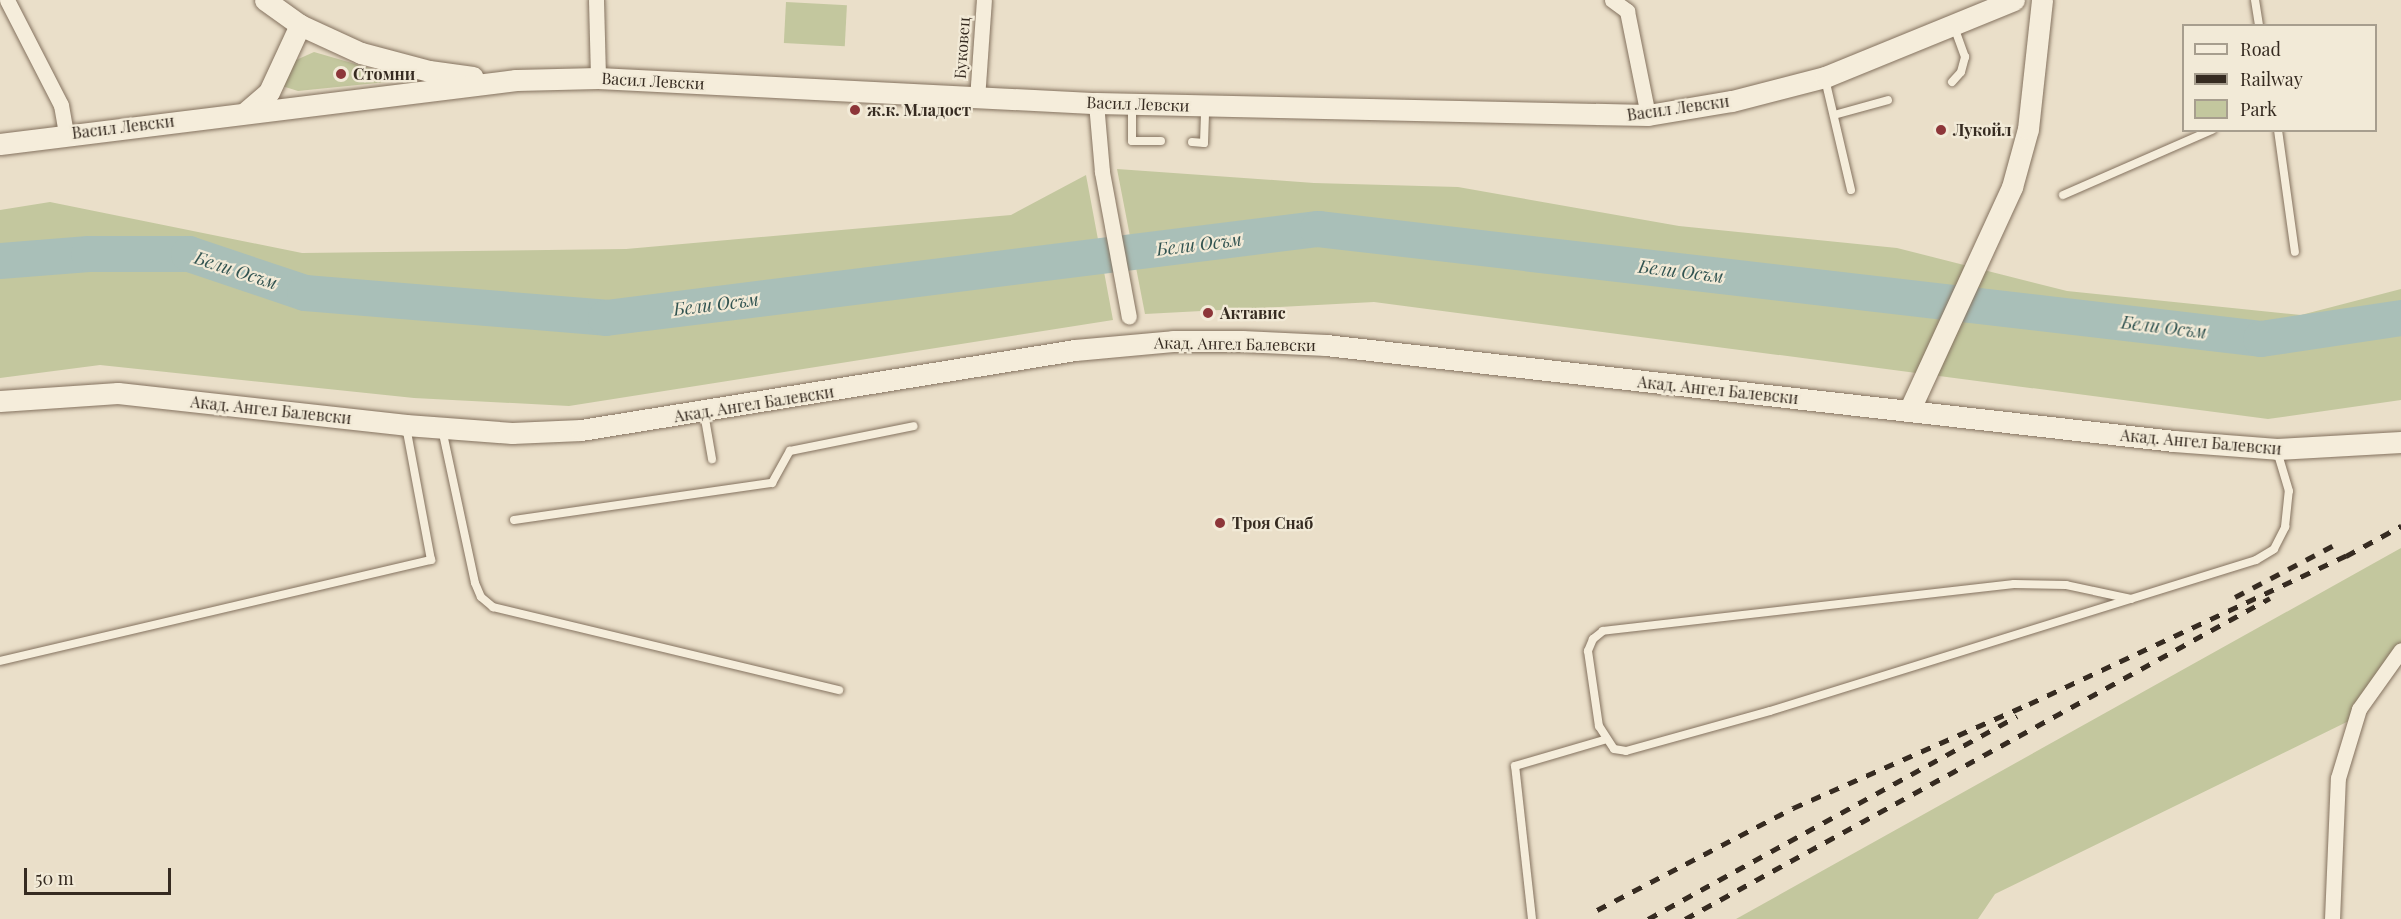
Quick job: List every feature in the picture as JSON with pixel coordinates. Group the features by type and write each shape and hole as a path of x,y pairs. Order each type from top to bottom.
{"street":[{"path":"7,0 61,105 66,134"},
{"path":"265,0 300,25 334,43 403,65 516,80"},
{"path":"596,0 598,78"},
{"name":"Буковец","path":"977,99 984,0"},
{"path":"1612,0 1629,5 1648,115"},
{"name":"Васил Левски","path":"0,144 246,111 516,80 598,78 977,99 1648,115 1732,101 1825,77 2014,0"},
{"path":"1910,411 1984,252 2021,158 2032,100 2042,0"},
{"path":"246,111 269,92 300,25"},
{"path":"1096,103 1102,172 1129,317"},
{"name":"Акад. Ангел Балевски","path":"0,401 118,393 512,433 581,430 704,412 1075,350 1173,341 1326,345 1910,411 2277,449 2401,442"},
{"path":"2332,919 2338,778 2359,710 2401,650"}],"lane":[{"path":"2255,0 2259,24"},
{"path":"1952,82 1961,72 1965,57 1953,26"},
{"path":"1825,77 1851,190"},
{"path":"1834,115 1888,100"},
{"path":"1132,104 1132,141 1161,141"},
{"path":"1192,142 1204,143 1205,106"},
{"path":"2063,195 2207,132"},
{"path":"2278,132 2295,252"},
{"path":"704,412 711,459"},
{"path":"0,661 431,560 406,424"},
{"path":"514,520 716,493 772,483 790,451 914,426"},
{"path":"442,427 475,583 481,597 493,608 839,690"},
{"path":"2131,599 2066,585 2014,584 1603,631 1593,639 1588,651 1604,740 1614,749 1626,751 1701,732 2131,599 2256,560 2274,549 2285,527 2289,491 2277,449"},
{"path":"715,484 716,493"},
{"path":"1532,919 1515,766 1604,740"}],"green space":[{"path":"786,2 847,5 845,46 784,43"},
{"path":"314,52 393,75 397,81 298,91 282,86 294,61"},
{"path":"1117,169 1314,183 1458,187 1679,226 1897,248 2067,291 2301,315 2401,289 2401,400 2268,419 1374,302 1145,314"},
{"path":"1086,175 1113,320 569,406 414,398 100,365 0,378 0,210 50,202 302,253 626,249 1011,215"},
{"path":"2401,548 2401,665 2359,716 1995,894 1978,919 1736,919"}],"waterway":[{"name":"Бели Осъм","path":"0,261 89,254 189,254 305,293 606,318 1318,229 2261,339 2401,318"}],"railway":[{"path":"2346,556 2401,526"},
{"path":"2235,597 2336,544"},
{"path":"1597,910 1793,808 2029,704 2354,552"},
{"path":"1685,919 2270,598"},
{"path":"1648,919 2017,716"}],"place":[{"name":"Стомни","path":"341,74"},
{"name":"ж.к. Младост","path":"855,110"},
{"name":"Лукойл","path":"1941,130"},
{"name":"Актавис","path":"1208,313"},
{"name":"Троя Снаб","path":"1220,523"}]}
